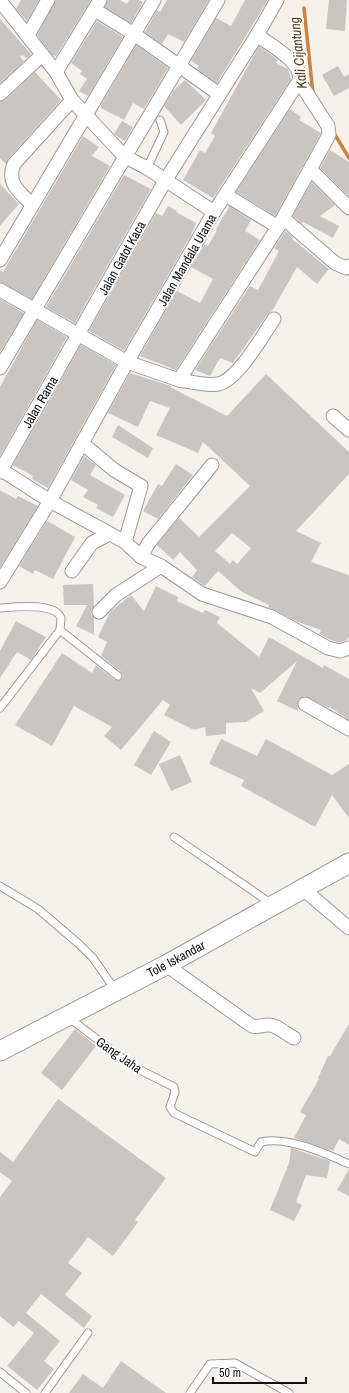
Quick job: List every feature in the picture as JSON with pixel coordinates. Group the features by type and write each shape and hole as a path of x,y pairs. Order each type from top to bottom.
{"main road":[{"name":"Tole Iskandar","path":"0,1051 166,965 349,863"}],"street":[{"path":"28,35 48,0"},
{"path":"0,260 154,0"},
{"path":"0,368 124,156 218,0"},
{"name":"Jalan Gatot Kaca","path":"79,334 165,181 257,35 277,0"},
{"path":"56,72 97,5 134,34 180,65 219,94"},
{"path":"2,9 28,35 56,72 72,100 124,156 147,168 214,212"},
{"path":"179,380 280,223 328,139 328,126 299,81 300,73 296,64 257,35"},
{"path":"0,94 42,55"},
{"name":"Jalan Mandala Utama","path":"0,582 50,501 127,362 214,212 299,81"},
{"path":"32,205 13,184 10,178 14,164 72,100"},
{"path":"310,169 349,208"},
{"path":"226,195 280,223 335,264 346,268 349,266"},
{"path":"0,290 127,362 179,380 212,385 220,384 229,380 274,319"},
{"name":"Jalan Rama","path":"0,470 79,334"},
{"path":"333,416 349,430"},
{"path":"82,443 104,462 140,486 125,542"},
{"path":"141,557 148,544 212,465"},
{"path":"0,470 50,501 125,542 141,557 161,566 202,594 272,618 328,648 340,651 349,648"},
{"path":"72,571 92,542 109,534"},
{"path":"99,612 116,596 161,566"},
{"path":"305,704 349,729"},
{"path":"303,889 349,928"},
{"path":"166,965 252,1026 257,1028 267,1025 273,1026 294,1038"}],"lane":[{"path":"147,168 164,132 160,120"},
{"path":"0,608 35,607 47,609 60,615 60,630 0,708"},
{"path":"60,630 69,639 118,676"},
{"path":"174,837 274,906"},
{"path":"0,886 38,909 79,944 93,958 116,991"},
{"name":"Gang Jaha","path":"67,1016 134,1067 174,1087 175,1092 170,1107 173,1112 255,1152 261,1142 277,1141 325,1153 349,1164"},
{"path":"45,1393 88,1333"},
{"path":"190,1393 210,1364 219,1363 235,1363 289,1393"},
{"path":"0,1372 26,1393"}],"building":[{"path":"21,0 39,0 27,21 16,9"},
{"path":"56,0 91,0 56,56 52,55 37,35"},
{"path":"108,0 120,0 127,4 129,0 139,0 143,2 131,23 105,7"},
{"path":"167,0 209,0 184,42 168,34 162,44 145,32 157,10 160,12"},
{"path":"245,0 268,0 217,83 197,69 199,66 191,61 216,18 231,26"},
{"path":"329,0 347,0 345,31 326,29"},
{"path":"0,19 31,54 27,58 22,55 20,57 24,61 0,83"},
{"path":"97,21 123,37 88,96 79,91 87,79 80,74 82,71 71,63"},
{"path":"136,45 168,68 144,109 133,103 124,120 101,108 101,105"},
{"path":"259,46 278,60 276,63 288,69 291,79 213,198 183,180 200,150 205,153 215,136 211,133"},
{"path":"338,66 344,77 349,74 349,88 334,96 322,75"},
{"path":"35,72 61,100 8,159 6,164 0,158 0,102 5,100"},
{"path":"185,80 206,100 181,125 164,106 174,90"},
{"path":"290,109 301,117 299,120 321,133 275,216 236,192"},
{"path":"122,121 133,127 125,141 114,134"},
{"path":"83,136 99,147 92,156 110,166 32,299 0,282 0,270 3,272"},
{"path":"330,150 349,162 349,197 320,168"},
{"path":"124,175 151,189 75,323 46,307"},
{"path":"312,182 335,205 320,216 339,226 333,238 303,222 302,224 293,216"},
{"path":"0,184 19,204 0,226"},
{"path":"228,205 251,220 245,231 260,240 176,370 140,356 177,291 200,303 213,279 191,267 205,244 208,246 229,207"},
{"path":"168,206 196,223 190,237 124,351 89,331 156,213 162,216"},
{"path":"285,231 293,237 292,239 329,269 317,284 297,267 272,311 267,315 233,363 220,358 210,376 195,370 250,286 258,290 279,251 274,248"},
{"path":"0,299 24,313 0,352"},
{"path":"37,320 67,337 0,456 0,387"},
{"path":"81,345 116,365 48,488 32,479 33,476 13,465"},
{"path":"130,373 171,386 170,387 227,416 266,374 349,452 349,474 296,531 321,543 311,562 349,575 349,637 347,640 340,643 331,640 319,634 321,630 298,622 268,607 269,605 242,592 218,571 205,586 192,577 197,570 180,552 173,560 157,545 179,518 199,537 250,486 203,442 198,453 156,435 170,408 150,401 138,427 108,413","holes":["232,533 251,548 237,564 233,560 230,564 215,551"]},
{"path":"118,425 153,448 148,458 112,437"},
{"path":"84,456 96,465 90,475 125,495 113,517 96,508 98,505 83,497 88,490 71,480"},
{"path":"176,464 193,475 158,519 143,511 158,484 162,486"},
{"path":"0,490 16,499 18,496 38,506 0,567"},
{"path":"47,521 75,537 53,579 35,570 33,574 19,566"},
{"path":"93,584 94,606 91,614 94,618 94,635 76,626 87,605 64,605 63,585"},
{"path":"156,586 178,597 177,601 203,613 205,610 220,617 217,623 259,657 269,637 323,668 324,665 349,679 349,720 330,707 329,708 305,696 298,700 298,711 277,701 297,661 260,693 251,688 264,711 246,722 226,723 226,734 206,736 205,727 194,730 164,715 170,705 163,700 121,750 104,736 112,727 74,706 52,746 15,725 62,653 92,673 96,665 115,680 122,679 123,676 121,672 101,656 107,642 98,637 110,612 131,595 144,611"},
{"path":"16,621 46,637 31,660 17,652 0,678 0,651"},
{"path":"154,731 171,742 151,775 134,765"},
{"path":"221,739 257,756 266,739 332,775 349,764 349,818 332,795 315,827 241,786 244,780 209,764"},
{"path":"180,755 192,782 171,791 159,764"},
{"path":"349,1024 349,1145 339,1139 333,1151 294,1138 306,1115 300,1112 319,1079 318,1078 328,1056 330,1056"},
{"path":"75,1029 96,1046 62,1090 41,1073"},
{"path":"58,1099 166,1178 135,1220 138,1222 113,1256 88,1237 68,1263 82,1273 65,1295 92,1316 84,1328 41,1294 26,1313 60,1341 44,1361 54,1369 37,1390 7,1366 34,1333 19,1321 13,1327 0,1316 0,1197 12,1181 0,1172 0,1152 13,1162"},
{"path":"291,1148 330,1161 327,1178 306,1175 296,1202 302,1205 294,1221 270,1210 289,1163"},
{"path":"349,1169 349,1196 337,1190"},
{"path":"121,1361 166,1393 69,1393 83,1374 103,1388"}],"waterway":[{"name":"Kali Cijantung","path":"304,8 313,94"},
{"name":"Kali Cijantung","path":"334,133 349,158"}]}
